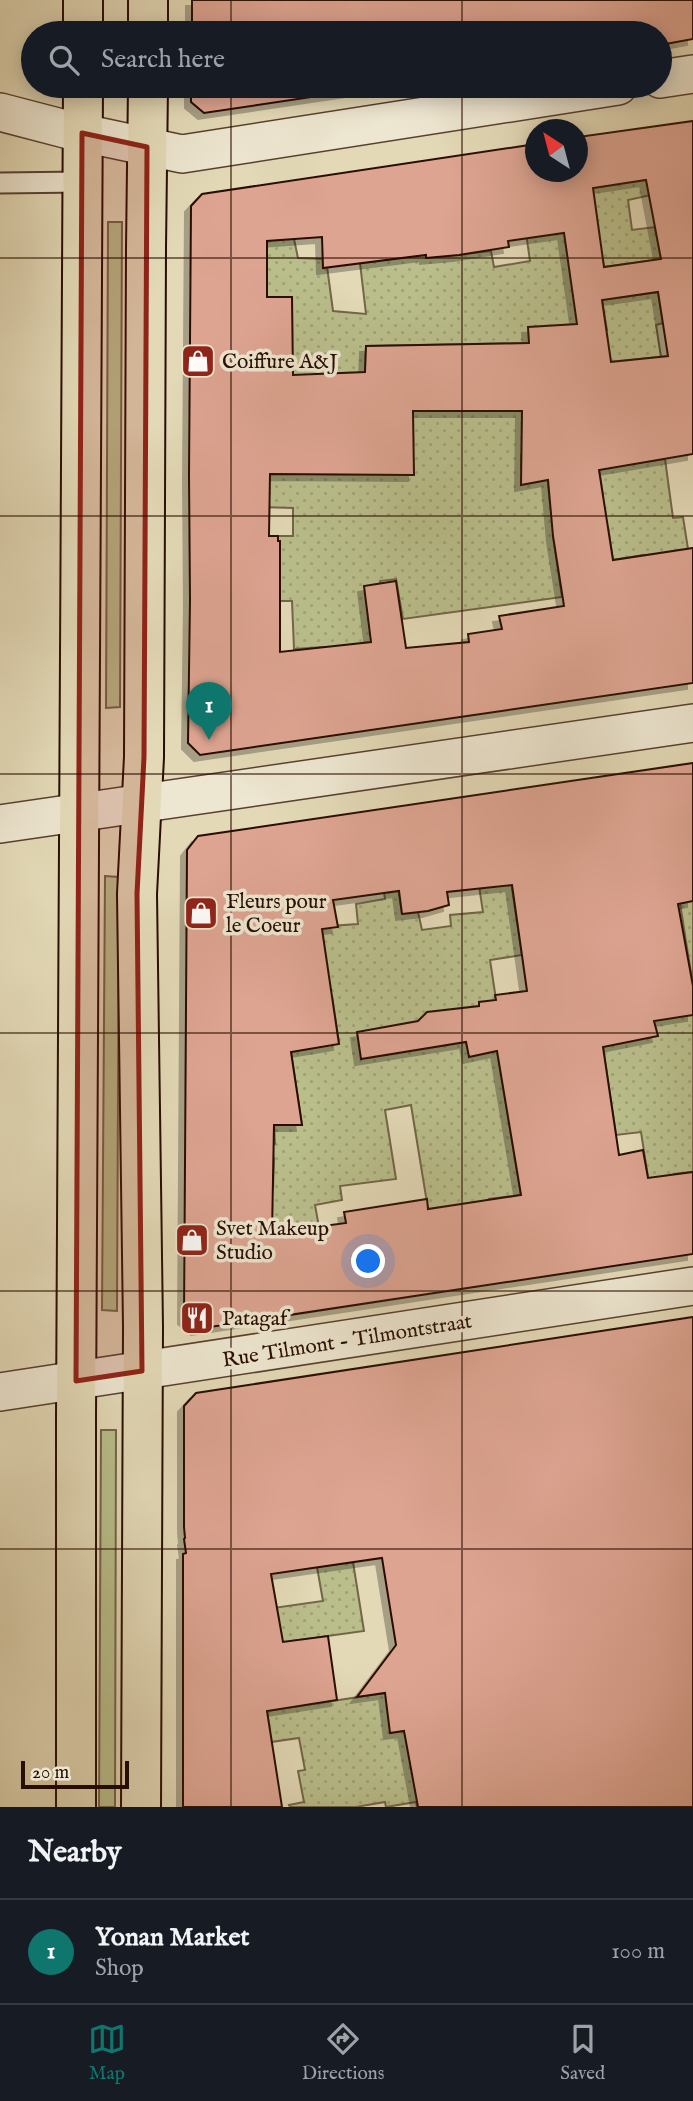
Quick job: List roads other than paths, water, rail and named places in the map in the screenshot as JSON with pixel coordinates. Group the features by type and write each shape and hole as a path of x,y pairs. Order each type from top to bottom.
{"main road":[{"path":"83,0 83,21"},
{"path":"148,0 148,21"},
{"path":"76,1807 83,98"},
{"path":"141,1807 143,1327 137,894 144,757 148,98"}],"street":[{"path":"672,77 693,74"},
{"path":"0,112 182,155 542,98"},
{"path":"0,824 693,723"},
{"name":"Rue Tilmont - Tilmontstraat","path":"0,1392 693,1286"}],"lane":[{"path":"0,183 82,182"}],"place":[{"name":"Coiffure A&J","path":"198,361"},
{"name":"Yonan Market","path":"209,740"},
{"name":"Fleurs pour le Coeur","path":"201,913"},
{"name":"Svet Makeup Studio","path":"192,1240"},
{"name":"Patagaf","path":"197,1318"}]}
